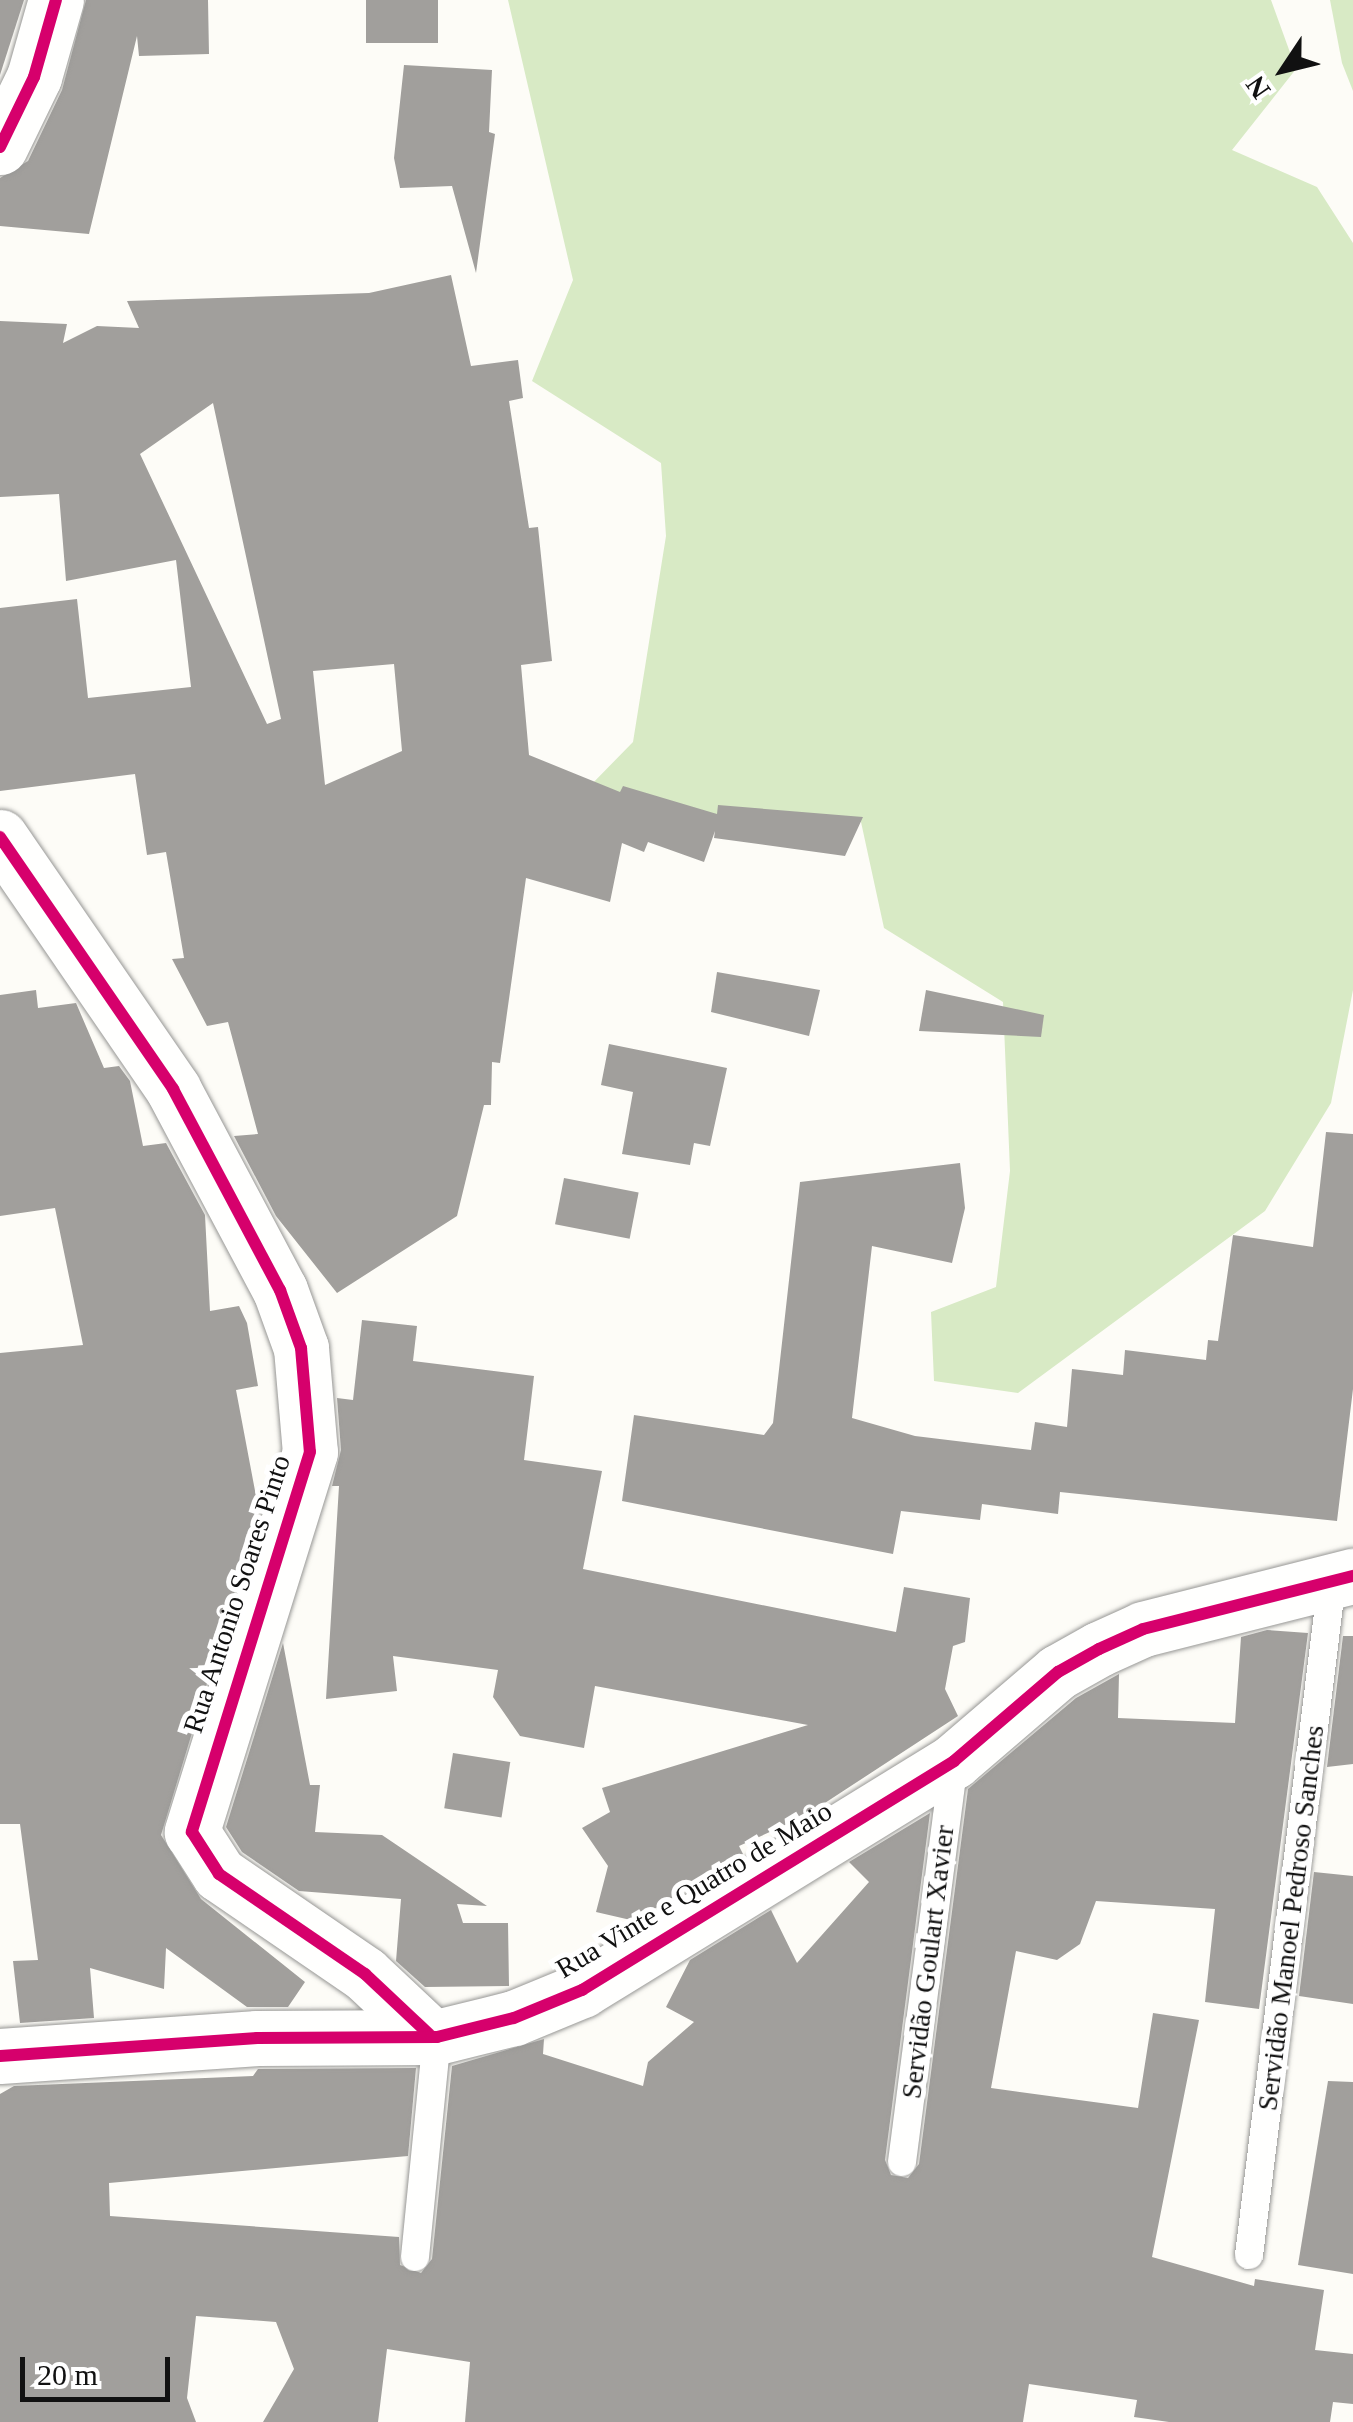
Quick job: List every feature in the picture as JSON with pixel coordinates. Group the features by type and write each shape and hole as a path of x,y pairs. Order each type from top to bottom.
{"street":[{"path":"0,147 34,77 56,0"},
{"name":"Rua Antonio Soares Pinto","path":"0,837 173,1088 280,1290 300,1348 310,1452 192,1832 219,1874 365,1974 433,2035"},
{"name":"Rua Vinte e Quatro de Maio","path":"0,2056 433,2035 582,1990 954,1761 1058,1672 1098,1648 1143,1629 1343,1578"}],"lane":[{"name":"Servidão Manoel Pedroso Sanches","path":"1249,2255 1343,1578"},
{"name":"Servidão Goulart Xavier","path":"902,2162 954,1761"},
{"path":"415,2257 433,2035"}],"green space":[{"path":"508,0 1271,0 1296,69 1232,150 1317,187 1353,243 1353,990 1331,1103 1265,1211 1018,1393 934,1381 931,1312 996,1287 1010,1171 1003,1002 884,928 861,822 683,814 586,790 633,742 666,536 661,463 532,381 573,280"},
{"path":"1330,0 1353,0 1353,91 1342,63"}],"building":[{"path":"0,0 24,0 0,75"},
{"path":"86,0 208,0 209,54 139,56 137,36 89,234 0,226 0,178 28,161 62,90"},
{"path":"366,0 438,0 438,43 366,43"},
{"path":"404,65 492,70 489,132 495,134 476,273 452,186 400,188 394,158"},
{"path":"451,275 471,366 518,360 523,398 509,401 529,528 538,527 552,661 521,665 529,755 620,792 623,786 717,814 718,805 863,817 845,856 714,838 715,831 704,862 648,842 644,852 622,843 610,902 526,878 500,1063 492,1062 491,1105 484,1105 457,1216 337,1293 276,1216 234,1136 258,1134 228,1022 207,1026 172,959 184,958 166,852 147,855 135,774 0,791 0,608 77,599 88,698 191,687 176,560 66,581 59,494 0,497 0,321 67,324 63,343 97,326 139,328 127,301 369,293","holes":["213,403 281,719 267,724 140,454","394,664 402,751 325,785 313,671"]},
{"path":"717,972 820,990 809,1036 711,1012"},
{"path":"36,990 38,1008 76,1003 104,1068 119,1066 130,1081 143,1146 166,1143 205,1215 210,1311 239,1306 247,1323 258,1386 236,1390 259,1512 161,1835 201,1899 305,1982 288,2007 247,2007 166,1948 164,1989 90,1968 94,2018 20,2023 13,1961 38,1960 20,1824 0,1824 0,1353 83,1345 55,1208 0,1216 0,995"},
{"path":"926,990 1044,1015 1041,1037 919,1031"},
{"path":"609,1044 727,1068 710,1146 694,1143 690,1165 622,1154 633,1092 601,1085"},
{"path":"1326,1132 1353,1134 1353,1389 1337,1521 1060,1492 1058,1514 982,1504 980,1520 901,1511 893,1554 622,1501 634,1415 764,1435 773,1423 800,1182 960,1163 965,1208 952,1263 872,1246 852,1418 915,1436 1031,1450 1035,1422 1067,1427 1072,1369 1123,1375 1125,1350 1206,1360 1208,1340 1218,1341 1233,1235 1313,1247"},
{"path":"564,1178 639,1193 630,1239 555,1224"},
{"path":"362,1320 417,1326 413,1361 534,1376 524,1460 602,1471 583,1569 896,1632 904,1587 970,1598 965,1642 953,1646 945,1689 958,1716 805,1816 739,1846 743,1854 635,1921 596,1912 608,1866 582,1828 610,1812 602,1788 808,1725 595,1686 584,1748 520,1736 493,1697 498,1670 393,1656 397,1691 326,1699 339,1486 332,1486 341,1450 337,1398 353,1400"},
{"path":"1267,1630 1308,1633 1259,2009 1205,2002 1215,1909 1096,1901 1080,1944 1057,1960 1016,1951 991,2088 1138,2108 1153,2013 1199,2020 1152,2257 1254,2286 1255,2279 1324,2290 1315,2350 1353,2354 1353,2404 1333,2402 1330,2422 1169,2422 1134,2417 1137,2400 1029,2384 1023,2422 465,2422 470,2362 387,2349 378,2422 263,2422 294,2369 276,2322 196,2316 187,2398 196,2422 0,2422 0,2094 14,2086 253,2076 258,2069 416,2068 408,2156 109,2183 110,2216 399,2237 400,2265 421,2273 432,2259 452,2066 544,2039 543,2054 643,2086 648,2062 694,2022 666,2007 690,1960 771,1910 797,1963 869,1882 849,1862 930,1813 885,2160 891,2175 908,2178 919,2164 968,1789 1076,1698 1119,1674 1118,1718 1235,1723 1241,1637"},
{"path":"1343,1636 1353,1636 1353,1764 1327,1767"},
{"path":"283,1643 310,1785 320,1785 315,1832 382,1835 487,1906 457,1904 463,1923 508,1923 509,1986 425,1987 396,1961 401,1899 299,1891 242,1852 226,1827"},
{"path":"453,1753 510,1762 502,1817 444,1808"},
{"path":"1314,1872 1353,1876 1353,2004 1299,1996"},
{"path":"1328,2081 1353,2082 1353,2274 1298,2265"}],"cycle path":[{"path":"0,147 34,77 56,0"},
{"path":"0,837 173,1089 280,1290 301,1348 310,1452 192,1832 219,1874 365,1974 429,2034"},
{"path":"0,2056 257,2038 437,2037 514,2018 582,1990 954,1761 1058,1672 1099,1649 1143,1629 1353,1576"}]}
